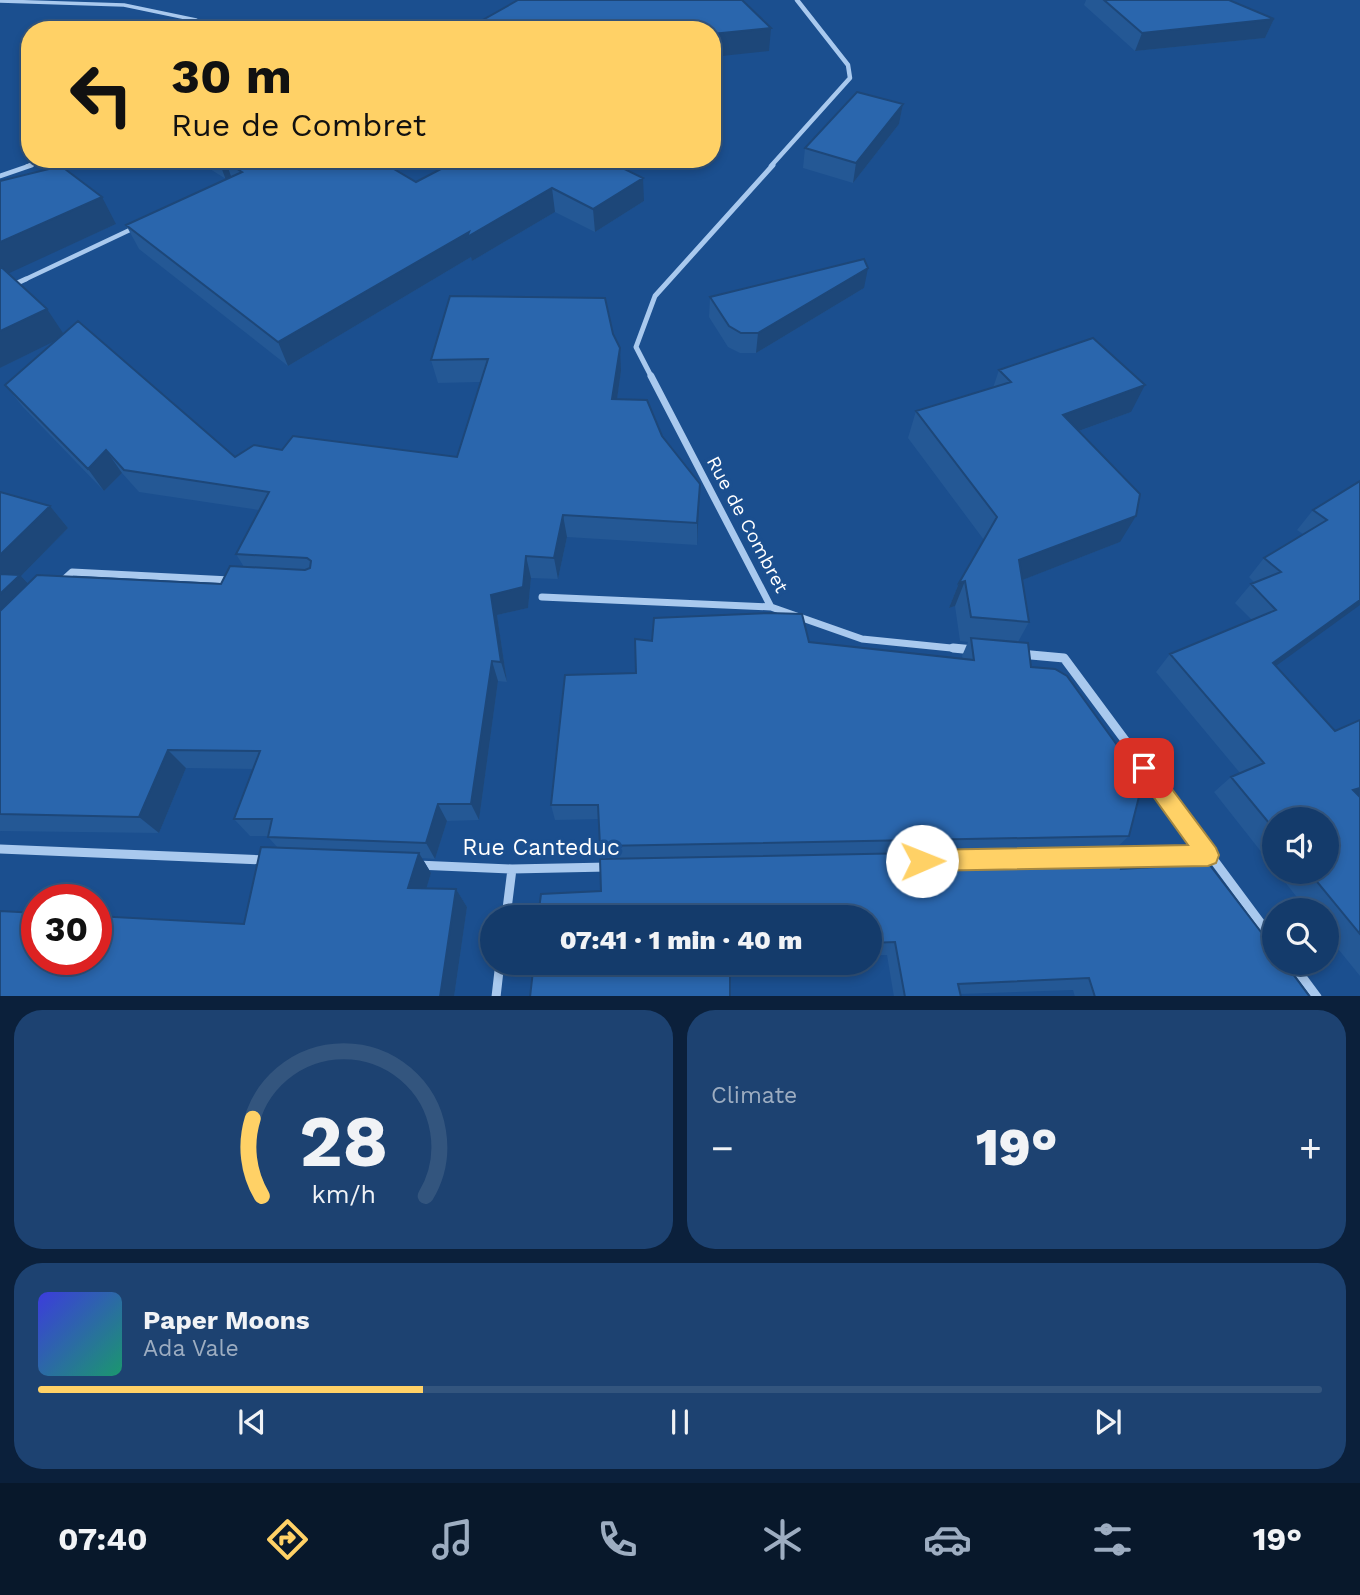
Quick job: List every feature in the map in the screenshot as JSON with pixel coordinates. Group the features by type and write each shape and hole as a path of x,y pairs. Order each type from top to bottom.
{"street":[{"name":"Rue de Combret","path":"797,0 848,65 850,78 655,296 636,347 771,607 862,639 983,650"},
{"path":"0,290 26,279"},
{"path":"54,590 72,572 235,581"},
{"path":"542,597 771,607"},
{"path":"1010,653 1064,658 1262,925"},
{"path":"0,849 276,860"},
{"path":"1099,857 1208,855"},
{"name":"Rue Canteduc","path":"401,865 512,869 621,867"},
{"path":"508,905 512,869"},
{"path":"496,996 498,975"},
{"path":"1301,975 1317,996"}],"lane":[{"path":"0,1 131,4 167,9 196,20"},
{"path":"0,176 22,168"},
{"path":"26,279 146,223"}],"building":[{"path":"518,0 742,0 771,28 721,33 721,21 481,21"},
{"path":"1104,0 1229,0 1274,19 1142,33"},
{"path":"857,92 903,104 856,163 805,148"},
{"path":"53,168 64,168 102,197 0,242 0,181"},
{"path":"236,168 392,168 416,182 443,168 622,168 643,178 593,209 552,188 467,237 469,232 278,342 126,225 242,172"},
{"path":"864,259 868,268 758,333 741,333 729,326 710,297"},
{"path":"0,266 47,309 0,331"},
{"path":"450,296 605,298 613,334 620,348 612,399 647,400 662,436 700,484 697,523 563,515 554,558 526,556 523,587 491,595 501,662 492,661 471,804 438,804 426,843 268,837 272,819 234,819 260,751 168,750 139,817 0,814 0,611 37,575 221,584 230,566 305,570 310,568 311,561 307,558 236,554 269,492 124,470 106,450 88,469 5,385 78,321 235,457 254,445 282,450 293,436 457,457 488,359 431,360"},
{"path":"1093,338 1145,385 1063,415 1140,494 1136,516 1019,560 1029,622 971,617 965,581 959,583 997,517 916,411 1011,382 999,370"},
{"path":"1360,481 1360,600 1273,663 1335,731 1360,720 1360,788 1353,790 1360,797 1360,934 1339,908 1339,898 1330,898 1319,884 1339,884 1339,807 1262,807 1262,814 1231,777 1264,763 1170,654 1276,610 1251,584 1281,572 1264,558 1327,520 1313,510"},
{"path":"0,492 50,506 0,555"},
{"path":"0,574 20,575 0,594"},
{"path":"802,614 809,642 974,660 971,638 1028,643 1031,667 1055,669 1067,676 1143,781 1129,836 600,846 598,805 551,805 565,675 636,673 635,639 652,641 654,618"},
{"path":"261,847 419,853 408,888 456,889 440,996 0,996 0,911 21,912 21,975 112,975 112,917 244,924"},
{"path":"1126,849 1121,869 1209,864 1262,933 1262,975 1294,975 1309,996 1095,996 1089,978 958,984 961,996 905,996 895,942 882,943 882,905 540,905 541,894 601,891 600,859"},
{"path":"533,975 730,975 730,996 530,996"}],"route":[{"path":"922,861 1208,855 1144,768"}]}
